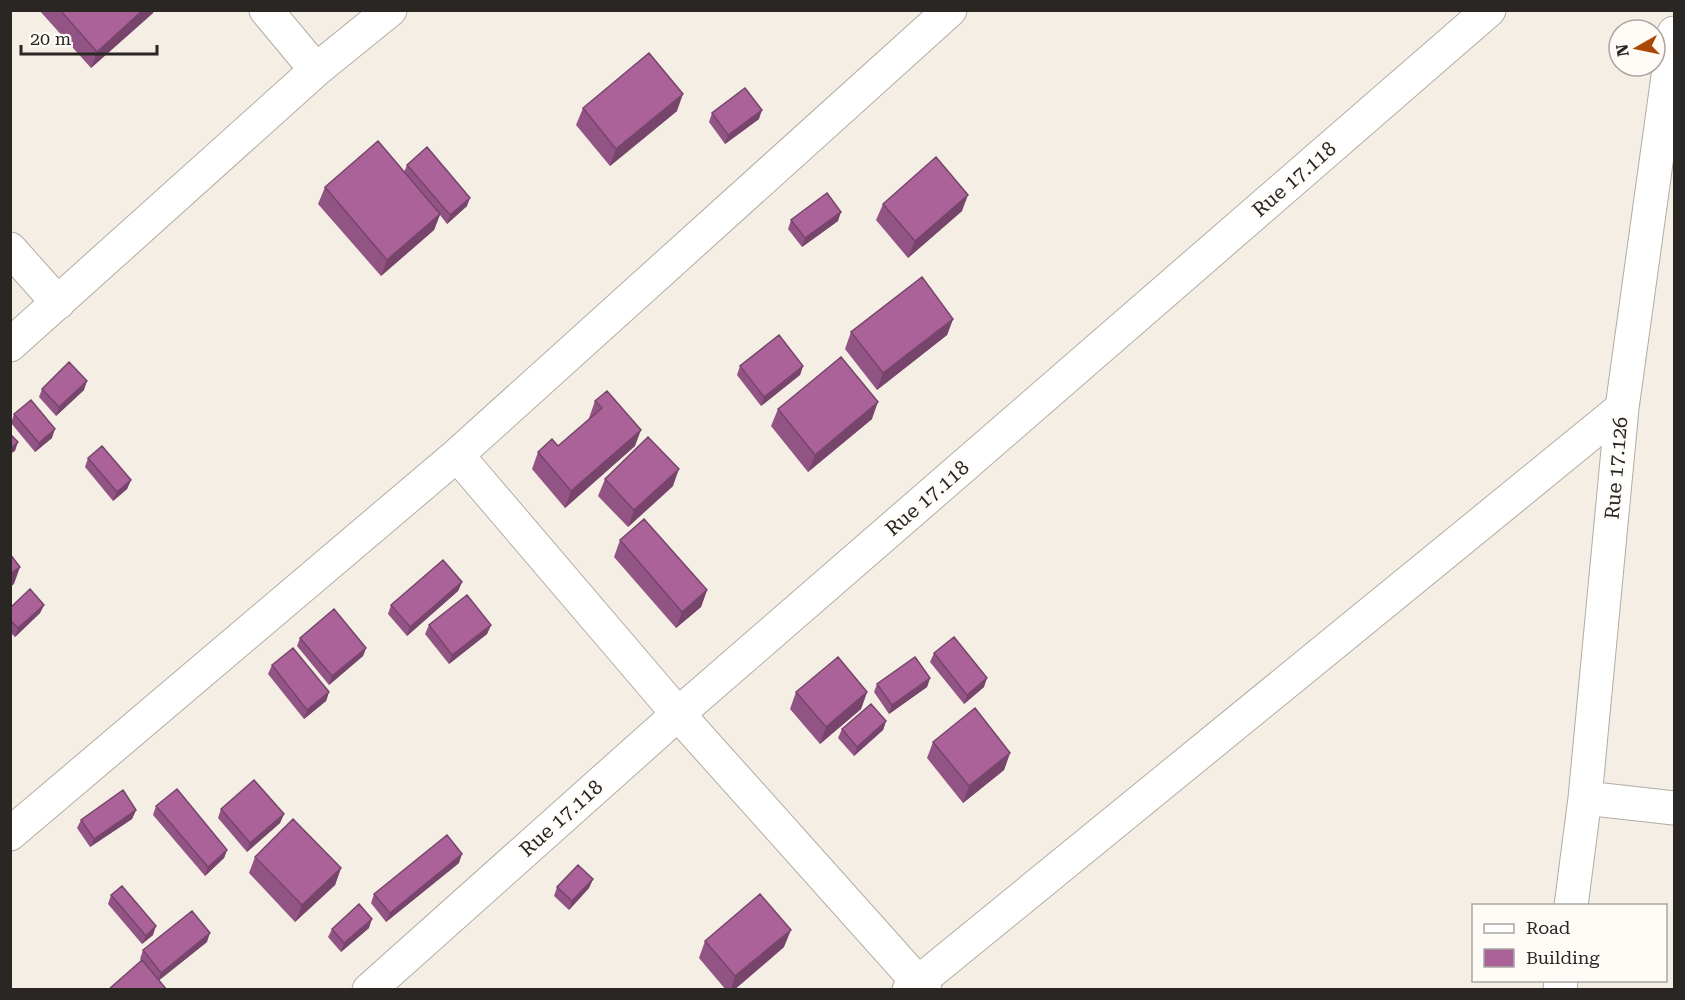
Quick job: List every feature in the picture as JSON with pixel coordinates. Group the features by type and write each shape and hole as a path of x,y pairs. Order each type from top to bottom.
{"street":[{"path":"266,10 316,70"},
{"path":"10,345 316,70 390,10"},
{"path":"10,834 457,455 951,10"},
{"name":"Rue 17.118","path":"369,990 678,714 1489,10"},
{"name":"Rue 17.126","path":"1571,904 1585,798 1622,408 1674,33"},
{"path":"10,249 58,303"},
{"path":"457,455 678,714 918,987 1622,408"},
{"path":"1585,798 1674,808"}],"building":[{"path":"60,10 143,10 97,52"},
{"path":"649,53 683,94 616,149 583,108"},
{"path":"745,88 762,110 728,135 712,113"},
{"path":"378,141 440,214 387,260 325,187"},
{"path":"427,147 470,198 450,215 407,165"},
{"path":"936,157 968,195 915,241 883,204"},
{"path":"827,193 841,212 805,238 791,220"},
{"path":"922,277 953,319 883,373 851,332"},
{"path":"779,335 803,366 764,397 740,366"},
{"path":"841,357 878,402 815,455 778,409"},
{"path":"69,362 87,381 59,407 42,389"},
{"path":"607,391 641,430 571,491 538,452 552,439 558,446 602,408 595,401"},
{"path":"31,400 55,429 39,443 14,414"},
{"path":"10,434 18,442 10,449"},
{"path":"648,437 679,469 634,510 605,479"},
{"path":"102,446 131,480 117,492 88,458"},
{"path":"644,519 707,590 682,612 620,540"},
{"path":"10,554 20,567 10,574"},
{"path":"443,560 462,582 410,627 391,605"},
{"path":"30,589 44,605 18,628 10,620 10,608"},
{"path":"467,595 491,625 452,655 429,625"},
{"path":"334,609 366,648 332,676 300,638"},
{"path":"954,637 987,678 967,695 934,653"},
{"path":"293,648 329,692 307,710 272,665"},
{"path":"838,657 867,692 826,727 796,692"},
{"path":"915,657 930,678 892,705 877,684"},
{"path":"871,704 886,721 857,747 842,729"},
{"path":"975,708 1010,753 969,786 933,742"},
{"path":"254,780 284,814 250,843 221,809"},
{"path":"177,789 227,850 208,867 156,806"},
{"path":"123,790 136,810 94,839 81,820"},
{"path":"293,819 341,868 302,905 255,857"},
{"path":"447,835 462,854 390,913 374,894"},
{"path":"578,865 593,879 572,901 557,887"},
{"path":"122,886 156,926 146,936 111,895"},
{"path":"760,894 791,930 735,976 705,941"},
{"path":"359,904 372,919 344,943 332,929"},
{"path":"192,911 210,933 161,973 143,950"},
{"path":"142,960 167,990 108,990"}]}
